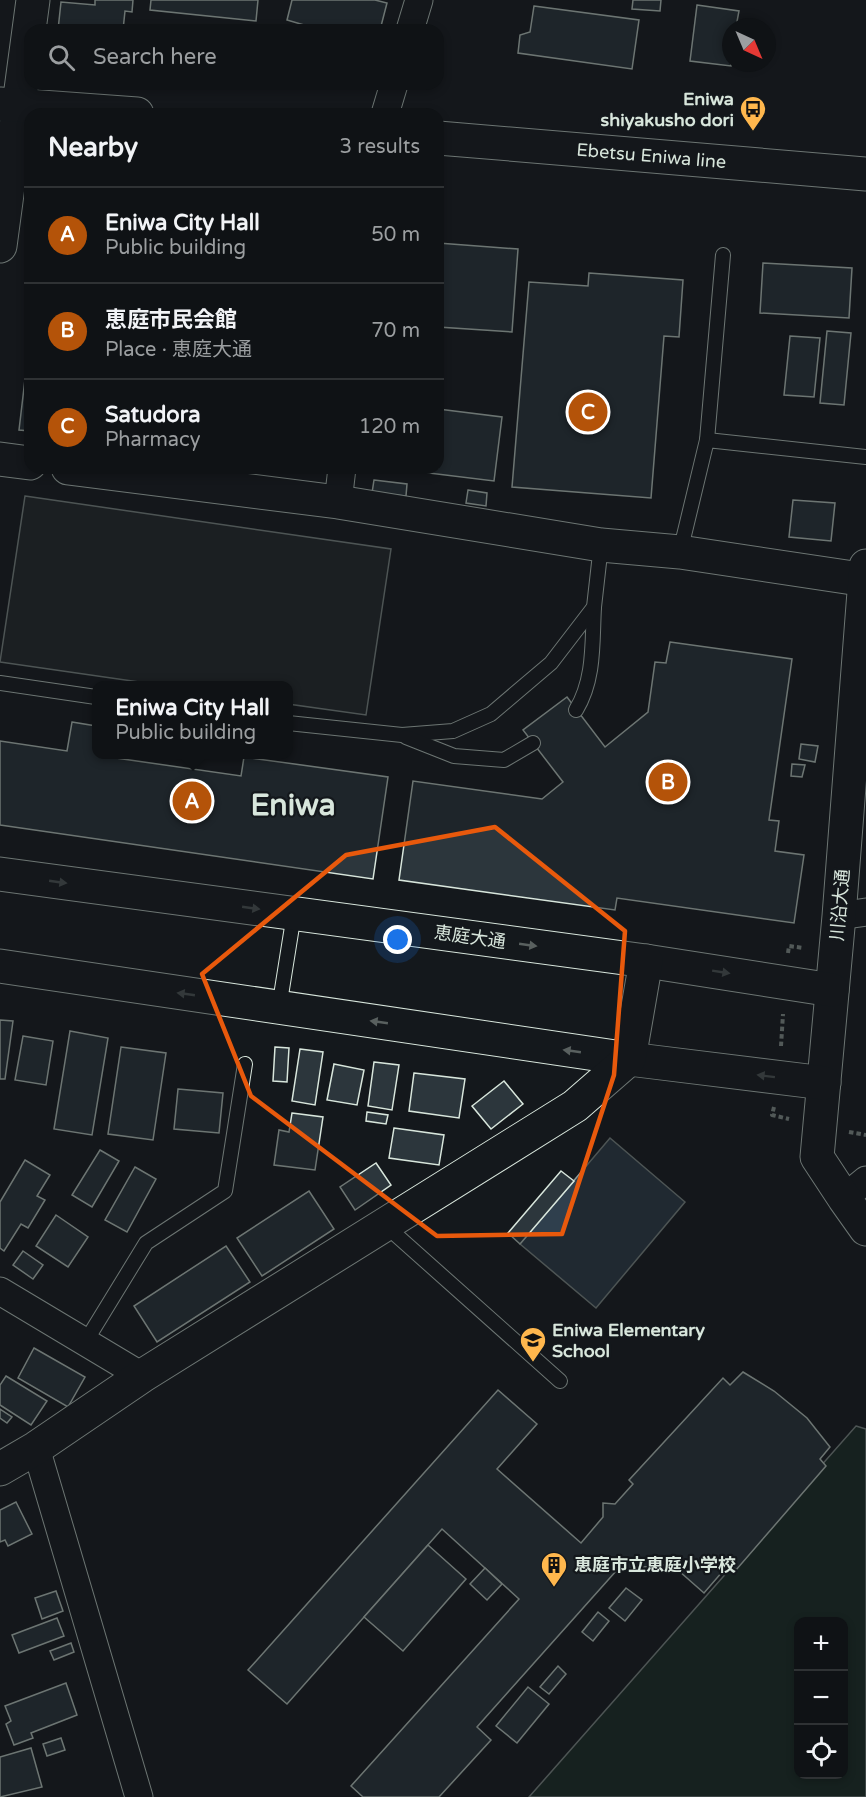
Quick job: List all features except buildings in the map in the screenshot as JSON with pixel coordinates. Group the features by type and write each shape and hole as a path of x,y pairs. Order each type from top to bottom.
{"street":[{"path":"28,24 33,0"},
{"path":"412,24 419,0"},
{"path":"0,246 10,104 24,41"},
{"path":"387,108 392,90"},
{"path":"10,104 61,108"},
{"name":"Ebetsu Eniwa line","path":"444,139 866,174"},
{"path":"0,459 24,462"},
{"path":"116,474 338,502 601,545 680,552 865,575"},
{"path":"338,502 341,474"},
{"name":"川沿大通","path":"865,575 853,914 832,990 817,1157 855,1189 866,1229"},
{"name":"恵庭大通","path":"0,874 646,961 832,990"},
{"path":"0,1469 36,1448 142,1376 575,1106 629,1059 646,961"},
{"path":"0,966 629,1059 824,1083"},
{"path":"0,1291 142,1376"},
{"path":"36,1448 139,1797"}],"lane":[{"path":"680,552 707,440 723,255"},
{"path":"707,440 866,457"},
{"path":"576,710 584,697 591,666 594,607 601,545"},
{"path":"293,724 402,735 453,731 491,714 551,663 594,607"},
{"path":"0,683 92,696"},
{"path":"402,735 454,756 504,760 533,743"},
{"path":"279,1008 294,914"},
{"path":"86,1341 146,1243 225,1191 245,1064"},
{"path":"385,1225 560,1381"}],"highlighted area":[{"path":"495,827 625,931 614,1075 562,1234 437,1236 251,1096 202,974 346,855"}],"green space":[{"path":"856,1426 866,1429 866,1797 529,1797"}],"shaded area":[{"path":"25,496 391,549 366,715 293,705 293,681 132,681 0,662"}],"water":[{"path":"610,1138 685,1202 596,1308 520,1244"}],"place":[{"name":"Eniwa shiyakusho dori","path":"753,132"},
{"name":"Satudora","path":"588,412"},
{"name":"恵庭市民会館","path":"668,782"},
{"name":"Eniwa City Hall","path":"192,801"},
{"name":"Eniwa Elementary School","path":"533,1363"},
{"name":"恵庭市立恵庭小学校","path":"554,1588"}],"district":[{"name":"Eniwa","path":"293,805"}]}
